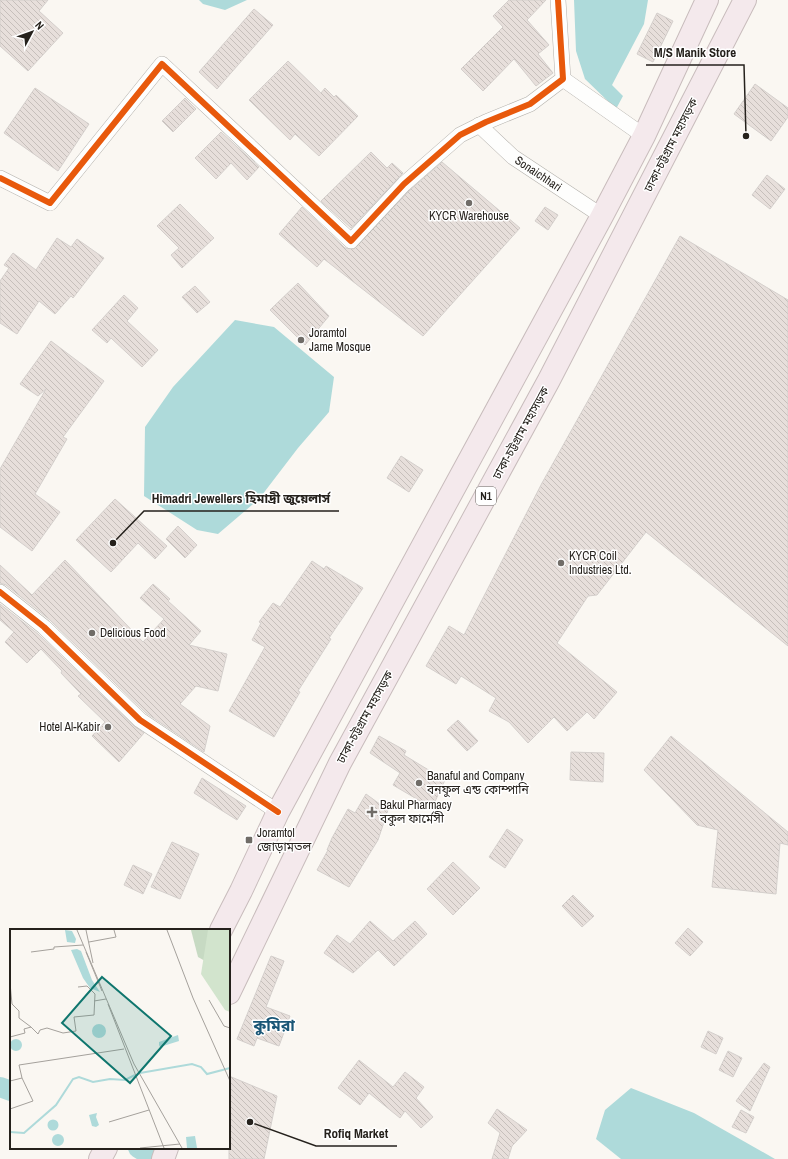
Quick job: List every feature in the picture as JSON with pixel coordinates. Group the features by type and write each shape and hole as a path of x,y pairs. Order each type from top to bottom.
{"highway":[{"path":"221,929 278,812 644,136 707,0"},
{"name":"ঢাকা-চট্টগ্রাম মহাসড়ক","path":"230,990 340,763 549,380 745,0"},
{"path":"100,1159 105,1149"},
{"path":"163,1159 167,1149"}],"street":[{"path":"558,0 563,79"},
{"path":"0,178 50,203 162,64 351,241 404,184 460,135 479,125 530,104 563,79"},
{"path":"563,79 644,136"},
{"name":"Sonaichhari","path":"479,125 513,157 602,216"},
{"path":"0,592 44,626 140,720 278,812"}],"water":[{"path":"199,0 247,0 225,10 203,4"},
{"path":"574,0 648,0 644,24 612,85 623,96 616,109 585,79 576,51"},
{"path":"235,320 274,327 334,377 329,412 298,448 259,499 218,534 197,530 144,496 145,427 173,387"},
{"path":"631,1088 694,1113 775,1159 621,1159 596,1139 605,1110"}],"building":[{"path":"0,0 48,0 39,11 63,33 28,71 0,46"},
{"path":"509,0 546,0 527,20 549,45 538,54 553,73 536,86 514,59 483,91 461,69 503,27 493,16"},
{"path":"254,9 273,25 217,89 199,72"},
{"path":"657,13 673,21 653,62 637,54"},
{"path":"288,61 321,93 325,88 334,97 336,95 358,116 319,156 295,134 290,140 249,100"},
{"path":"755,84 788,108 788,117 771,141 734,114"},
{"path":"35,88 89,124 58,171 4,133"},
{"path":"185,98 196,109 173,132 162,121"},
{"path":"221,132 259,167 247,180 231,163 216,179 195,158"},
{"path":"371,152 387,168 392,163 403,173 351,228 321,201"},
{"path":"442,162 520,228 423,336 324,259 317,267 279,234 302,207 345,248 354,249 410,190"},
{"path":"767,175 785,189 770,209 752,195"},
{"path":"180,204 214,238 182,268 171,255 179,248 157,226"},
{"path":"545,207 558,215 548,230 535,221"},
{"name":"KYCR Coil Industries Ltd.","path":"680,236 788,300 788,646 646,532 597,595 588,596 557,643 617,692 594,719 587,712 567,731 554,717 528,743 509,722 489,711 496,698 461,676 456,684 426,666 449,626 464,635 542,483"},
{"path":"57,238 71,247 77,239 104,258 73,298 71,296 55,314 39,301 17,334 0,323 0,281 9,268 4,265 13,253 36,270"},
{"path":"298,283 329,316 305,345 270,310"},
{"path":"195,286 210,302 197,313 182,297"},
{"path":"124,295 138,308 127,321 158,350 142,367 111,338 107,343 92,330"},
{"path":"51,341 104,381 63,437 67,439 35,494 60,512 32,551 0,527 0,469 46,389 38,396 20,384"},
{"path":"401,456 423,470 409,492 387,478"},
{"path":"115,499 167,546 155,559 138,543 111,572 76,540"},
{"path":"178,526 197,545 185,558 166,539"},
{"path":"65,560 143,642 164,619 140,598 153,584 170,599 168,601 201,631 189,645 227,654 218,691 196,686 180,704 210,726 204,752 146,713 50,620 6,585 0,583 0,565 32,595"},
{"path":"312,561 324,569 326,566 363,588 329,638 331,639 298,691 300,692 274,737 229,711 265,647 252,640 261,623 259,622 273,603 280,607"},
{"path":"0,604 38,634 134,726 144,733 119,762 92,736 105,722 78,696 81,694 61,673 62,671 41,649 27,663 5,642 14,632 0,620"},
{"path":"458,720 478,741 467,751 447,730"},
{"name":"Banaful and Company বনফুল এন্ড কোম্পানি","path":"379,736 406,751 404,755 445,780 432,808 393,785 400,773 370,753"},
{"path":"671,736 788,832 788,845 780,843 776,894 712,887 718,830 697,825 644,770"},
{"path":"571,752 604,753 603,782 570,780"},
{"path":"202,778 246,806 237,820 194,793"},
{"path":"366,794 388,810 378,840 349,887 317,870 348,809 355,813"},
{"path":"507,829 523,840 505,868 489,857"},
{"path":"172,842 199,854 180,899 151,887"},
{"path":"453,862 480,888 453,915 427,889"},
{"path":"133,865 152,874 143,894 124,885"},
{"path":"573,895 594,916 582,927 562,906"},
{"path":"370,921 393,941 415,921 427,934 394,966 378,950 353,973 324,953 337,935 350,944"},
{"path":"688,928 703,942 690,956 675,943"},
{"path":"271,956 284,961 266,1007 290,1016 279,1046 257,1038 254,1046 237,1039"},
{"path":"708,1031 723,1038 716,1054 701,1047"},
{"path":"728,1051 742,1058 733,1077 719,1070"},
{"path":"359,1060 393,1087 405,1072 424,1087 416,1098 433,1117 421,1128 405,1111 400,1118 369,1093 360,1105 338,1088"},
{"path":"764,1063 770,1067 750,1111 736,1101"},
{"path":"230,1076 277,1096 264,1159 229,1159"},
{"path":"497,1109 527,1130 512,1146 508,1159 492,1159 500,1133 488,1123"},
{"path":"741,1110 754,1117 746,1133 732,1127"}],"waterway":[{"path":"0,1087 10,1091"},
{"path":"140,1149 156,1159"}],"cycle path":[{"path":"0,178 50,203 162,64 351,241 404,184 460,135 486,122 530,104 563,79 558,0"},
{"path":"0,592 44,627 140,720 278,812"}],"place":[{"name":"M/S Manik Store","path":"746,136"},
{"name":"KYCR Warehouse","path":"469,203"},
{"name":"Joramtol Jame Mosque","path":"301,340"},
{"name":"Himadri Jewellers হিমাদ্রী জুয়েলার্স","path":"113,543"},
{"name":"KYCR Coil Industries Ltd.","path":"561,563"},
{"name":"Delicious Food","path":"92,633"},
{"name":"Hotel Al-Kabir","path":"108,727"},
{"name":"Banaful and Company বনফুল এন্ড কোম্পানি","path":"419,783"},
{"name":"Bakul Pharmacy বকুল ফার্মেসী","path":"372,812"},
{"name":"Joramtol জোড়ামতল","path":"249,840"},
{"name":"Rofiq Market","path":"250,1122"}],"district":[{"name":"কুমিরা","path":"274,1025"}]}
